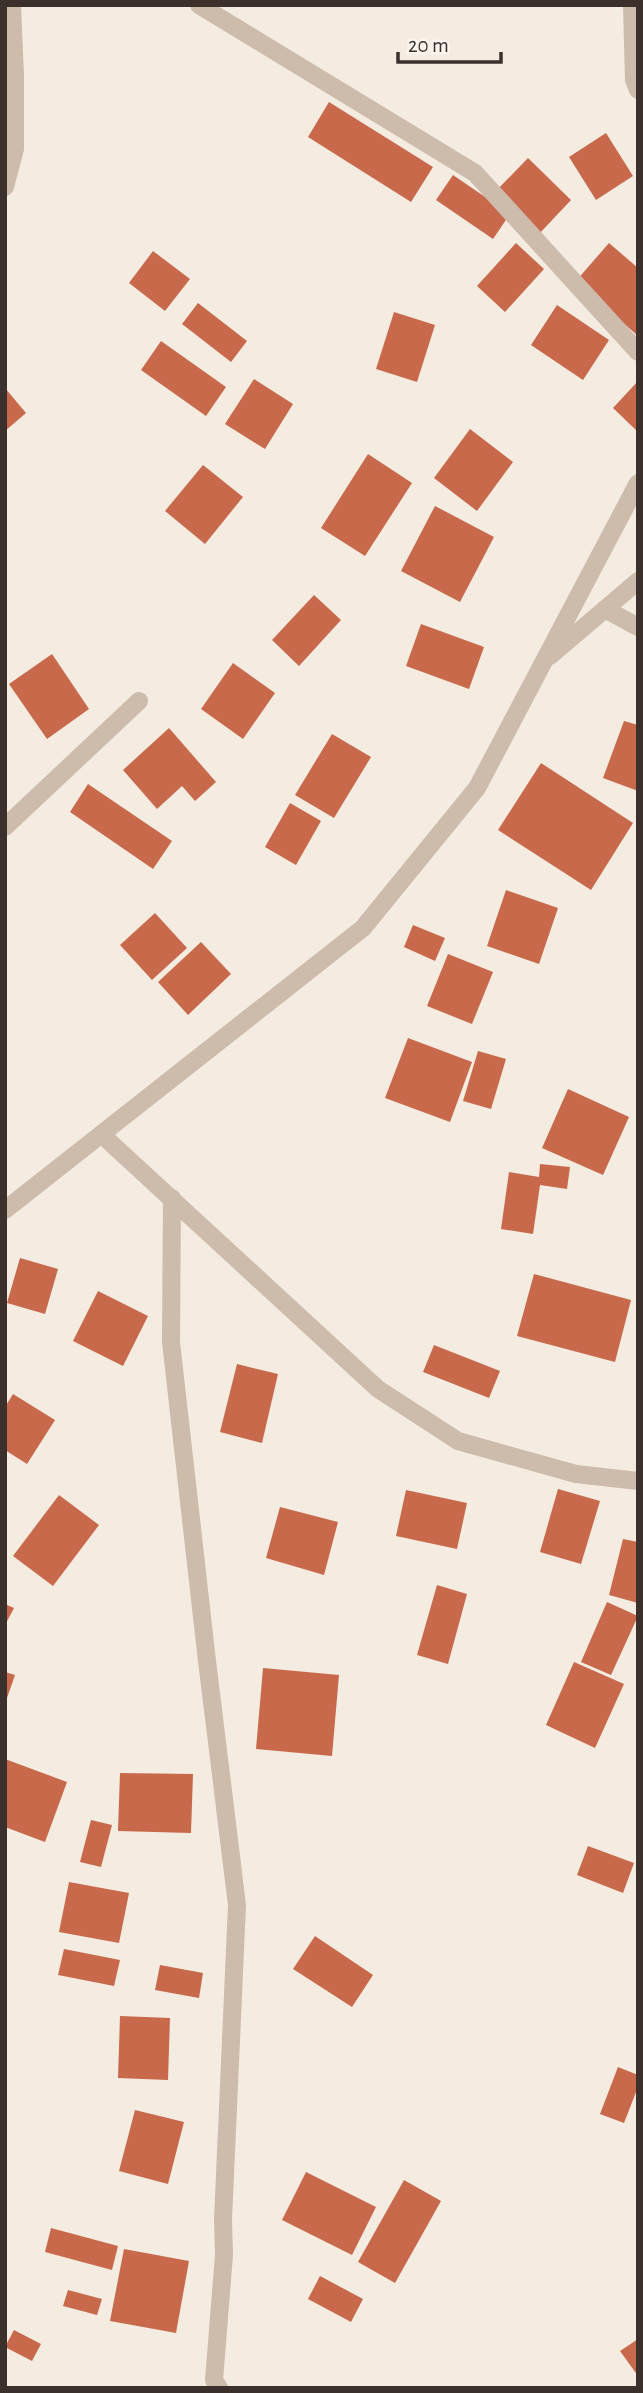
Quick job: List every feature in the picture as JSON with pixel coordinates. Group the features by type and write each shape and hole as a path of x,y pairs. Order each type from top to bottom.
{"street":[{"path":"5,187 15,149 12,5"},
{"path":"199,5 475,173 638,352"},
{"path":"632,5 634,79 638,90"},
{"path":"5,1210 363,928 477,788 638,482"},
{"path":"543,663 638,581"},
{"path":"605,609 638,627"},
{"path":"5,827 139,701"},
{"path":"101,1134 378,1389 458,1441 576,1474 638,1481"},
{"path":"172,1198 171,1342 206,1661 237,1905 223,2220 224,2255 214,2380 219,2388"}],"building":[{"path":"329,102 433,167 411,202 308,137"},
{"path":"606,133 633,176 596,200 569,157"},
{"path":"528,158 571,200 539,234 496,191"},
{"path":"453,175 510,214 493,239 436,200"},
{"path":"516,243 544,269 505,312 477,286"},
{"path":"609,243 638,268 638,336 576,281"},
{"path":"153,251 190,279 165,311 129,283"},
{"path":"198,303 247,341 231,362 182,324"},
{"path":"557,305 609,340 583,380 531,345"},
{"path":"394,312 435,325 417,382 376,369"},
{"path":"161,341 226,387 206,416 141,370"},
{"path":"254,379 293,404 265,449 225,424"},
{"path":"638,381 638,432 613,408"},
{"path":"5,388 26,413 5,431"},
{"path":"470,429 513,462 477,511 434,478"},
{"path":"368,454 412,483 365,556 321,528"},
{"path":"203,465 243,497 205,544 165,511"},
{"path":"435,506 494,537 460,602 401,571"},
{"path":"314,595 341,620 299,666 272,640"},
{"path":"421,624 484,647 469,689 406,666"},
{"path":"52,654 89,709 47,739 9,684"},
{"path":"233,663 275,693 243,739 201,709"},
{"path":"624,721 638,725 638,791 603,778"},
{"path":"169,728 216,782 195,801 182,786 157,809 123,770"},
{"path":"332,734 371,757 334,818 295,795"},
{"path":"541,763 633,823 591,890 498,830"},
{"path":"88,784 172,841 153,869 70,812"},
{"path":"290,803 321,821 296,865 265,847"},
{"path":"506,890 558,908 539,964 487,946"},
{"path":"155,913 187,948 152,980 120,945"},
{"path":"413,925 445,938 435,961 404,947"},
{"path":"201,942 231,974 188,1015 158,982"},
{"path":"448,954 493,972 472,1024 427,1006"},
{"path":"408,1038 472,1062 450,1122 385,1098"},
{"path":"478,1051 506,1059 491,1109 463,1101"},
{"path":"568,1089 629,1117 603,1175 542,1148"},
{"path":"540,1164 570,1167 567,1189 540,1185 533,1234 501,1229 509,1172 539,1177"},
{"path":"20,1258 58,1269 45,1314 7,1303"},
{"path":"534,1274 631,1300 615,1362 517,1336"},
{"path":"98,1291 148,1316 123,1366 73,1341"},
{"path":"434,1345 500,1371 489,1398 423,1372"},
{"path":"237,1364 278,1374 262,1443 220,1432"},
{"path":"13,1394 55,1420 27,1464 5,1450 5,1407"},
{"path":"558,1489 600,1501 581,1564 540,1552"},
{"path":"406,1490 467,1503 457,1549 396,1536"},
{"path":"59,1495 99,1525 53,1586 13,1556"},
{"path":"280,1507 338,1522 324,1575 266,1558"},
{"path":"623,1539 638,1542 638,1603 609,1595"},
{"path":"437,1585 467,1594 448,1664 417,1655"},
{"path":"607,1602 638,1616 611,1675 581,1662"},
{"path":"5,1604 14,1608 5,1625"},
{"path":"574,1662 624,1684 595,1748 546,1725"},
{"path":"263,1668 339,1675 332,1756 256,1749"},
{"path":"5,1672 15,1675 6,1701 5,1700"},
{"path":"5,1759 67,1782 45,1842 5,1827"},
{"path":"120,1773 193,1774 191,1833 118,1831"},
{"path":"91,1820 112,1825 101,1867 80,1862"},
{"path":"588,1846 634,1863 623,1893 577,1875"},
{"path":"69,1882 129,1893 119,1943 59,1932"},
{"path":"315,1936 373,1975 352,2007 293,1969"},
{"path":"64,1949 120,1960 114,1986 58,1975"},
{"path":"160,1965 203,1973 199,1998 155,1990"},
{"path":"120,2016 170,2018 168,2080 118,2078"},
{"path":"618,2067 638,2075 638,2087 624,2123 600,2114"},
{"path":"135,2110 184,2122 168,2184 119,2171"},
{"path":"306,2172 376,2207 352,2255 282,2220"},
{"path":"404,2180 441,2201 395,2283 358,2262"},
{"path":"51,2228 118,2246 112,2270 45,2252"},
{"path":"124,2249 189,2261 176,2333 110,2321"},
{"path":"320,2276 363,2299 351,2322 308,2299"},
{"path":"68,2290 102,2299 97,2315 63,2306"},
{"path":"14,2330 41,2344 32,2361 5,2347"},
{"path":"638,2339 638,2376 620,2351"}]}
